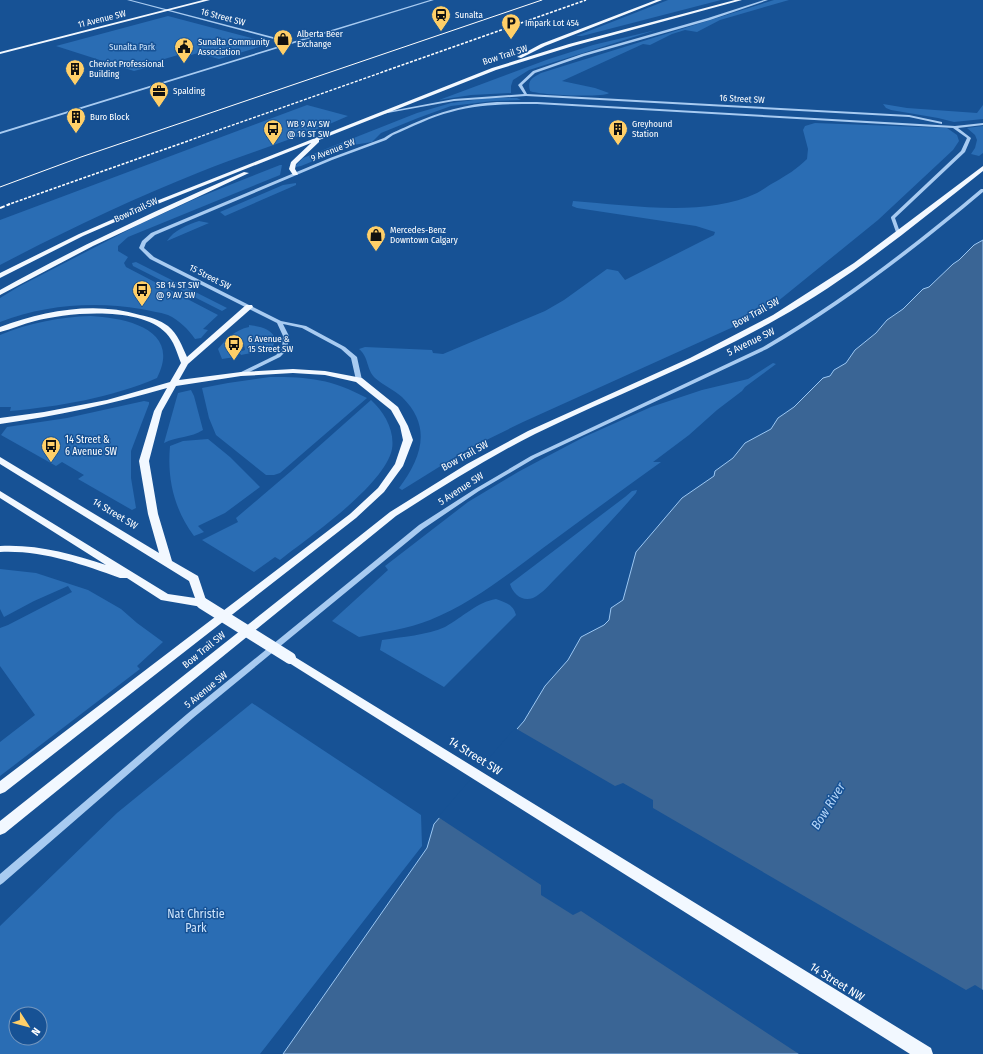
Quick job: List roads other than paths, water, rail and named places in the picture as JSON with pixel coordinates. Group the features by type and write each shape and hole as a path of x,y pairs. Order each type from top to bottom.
{"main road":[{"name":"11 Avenue SW","path":"0,53 208,0"},
{"path":"494,69 543,45 660,0"},
{"name":"Bow Trail SW","path":"0,276 38,256 109,223 200,184 494,69 571,45 740,0"},
{"path":"295,174 292,169 293,163 322,137"},
{"name":"Bow Trail SW","path":"0,293 90,244 154,213 260,167 284,152"},
{"name":"Bow Trail SW","path":"0,829 393,514 450,477 551,424 732,340 776,317 832,283 899,235 983,168"},
{"path":"167,562 153,514 144,462 158,411 185,363 248,307"},
{"path":"0,330 17,323 55,314 94,311 134,314 161,325 174,337 185,363"},
{"path":"0,422 108,402 172,384 241,374 301,372 325,373 359,380 395,408 404,426 408,440 400,464 381,490 353,516 0,788"},
{"name":"14 Street SW","path":"0,460 194,579 202,603"},
{"name":"14 Street SW","path":"0,494 165,597 202,603 732,935"},
{"path":"0,549 11,548 65,556 140,581"},
{"name":"14 Street NW","path":"732,935 925,1054"}],"street":[{"name":"16 Street SW","path":"128,0 291,43"},
{"path":"0,133 433,0"},
{"path":"526,95 520,85 534,72 583,55 709,19 767,0"},
{"name":"16 Street SW","path":"382,114 454,100 526,95 909,116 929,119 955,127 969,138 963,152 893,218 899,235"},
{"name":"16 Street SW","path":"537,102 955,127 983,124"},
{"name":"9 Avenue SW","path":"144,242 153,234 295,174 364,146 374,144 392,134 456,109 494,103 537,102"},
{"name":"5 Avenue SW","path":"0,880 190,716 421,527 477,490 533,457 765,348 801,328 886,269 983,190"},
{"name":"15 Street SW","path":"144,242 141,248 152,258 279,322 304,327 343,348 354,357 359,380"},
{"path":"241,374 278,356 285,349 286,336 279,322"}],"water":[{"name":"Bow River","path":"983,240 983,1054 283,1054 427,848 434,824 524,721 545,686 568,660 581,637 604,625 609,620 611,608 623,600 636,552 682,498 714,476 715,471 733,458 745,443 771,429 778,418 794,407 823,378 830,376 834,370 846,363 855,350 876,333 887,320 903,309 923,289 929,287 974,245"}],"tram line":[{"path":"0,187 81,157 542,0"}],"railway":[{"path":"7,205 586,0"},
{"path":"0,208 10,204"}],"place":[{"name":"Sunalta","path":"441,32"},
{"name":"Impark Lot 454","path":"511,40"},
{"name":"Alberta Beer Exchange","path":"283,56"},
{"name":"Sunalta Community Association","path":"184,64"},
{"name":"Cheviot Professional Building","path":"75,86"},
{"name":"Spalding","path":"159,108"},
{"name":"Buro Block","path":"76,134"},
{"name":"WB 9 AV SW @ 16 ST SW","path":"273,146"},
{"name":"Greyhound Station","path":"618,146"},
{"name":"Mercedes-Benz Downtown Calgary","path":"376,252"},
{"name":"SB 14 ST SW @ 9 AV SW","path":"142,307"},
{"name":"6 Avenue & 15 Street SW","path":"234,361"},
{"name":"14 Street & 6 Avenue SW","path":"51,463"}],"park label":[{"name":"Sunalta Park","path":"132,47"},
{"name":"Nat Christie Park","path":"196,921"}]}
